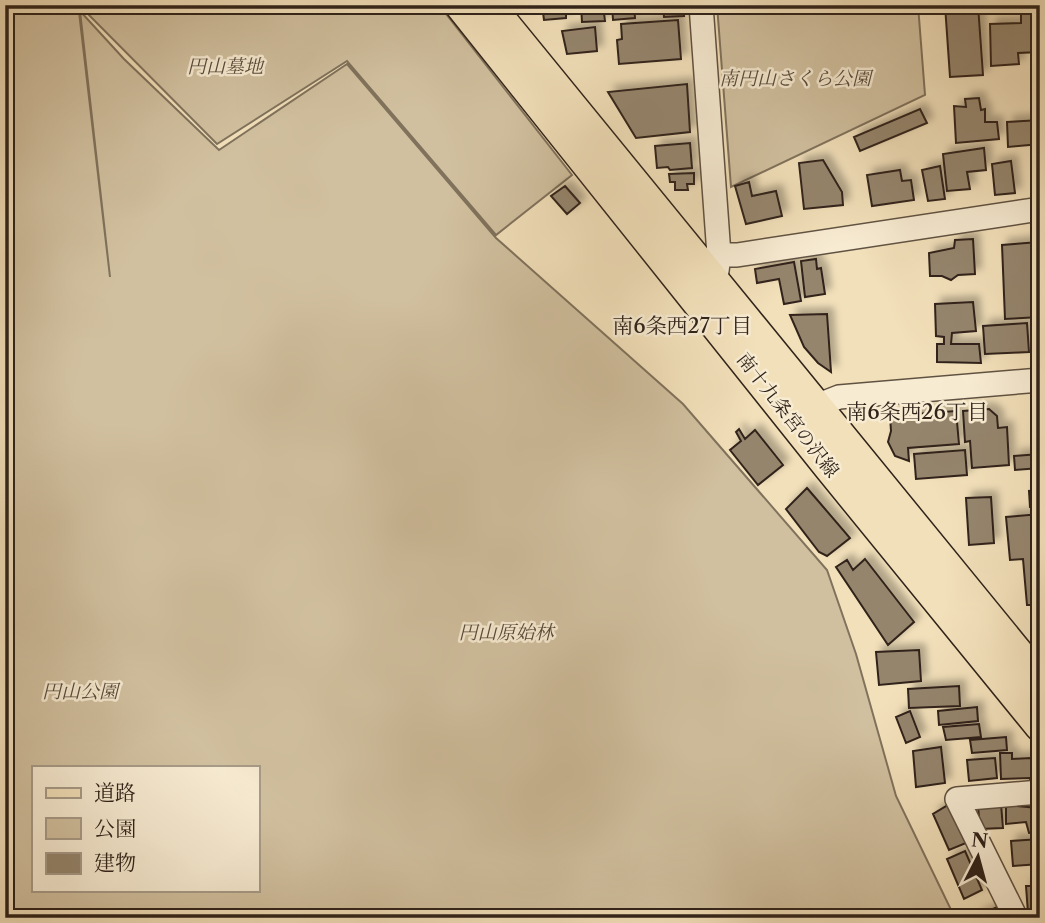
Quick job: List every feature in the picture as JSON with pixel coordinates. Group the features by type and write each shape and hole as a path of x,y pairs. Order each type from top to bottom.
{"main road":[{"name":"南十九条宮の沢線","path":"460,5 805,414 1040,680"},
{"name":"南十九条宮の沢線","path":"489,5 717,268 805,414 1040,726"}],"street":[{"path":"701,5 717,268 737,255 1040,209"},
{"path":"805,414 839,397 1040,380"},
{"path":"1016,918 957,799 1040,792"}],"green space":[{"name":"円山原始林","path":"5,5 75,5 79,12 110,277 80,11 124,59 219,150 347,64 496,238 683,404 827,570 856,654 896,796 955,918 5,918"},
{"name":"円山墓地","path":"79,5 439,5 572,175 496,235 347,61 217,144"},
{"name":"南円山さくら公園","path":"717,5 918,5 925,95 731,187"}],"building":[{"path":"542,5 566,5 566,18 544,20"},
{"path":"581,5 603,5 605,21 582,22"},
{"path":"612,5 634,5 635,18 613,20"},
{"path":"637,5 658,5 658,8 637,10"},
{"path":"663,5 683,5 684,16 664,17"},
{"path":"945,5 978,5 983,75 950,77"},
{"path":"1040,11 1040,52 1018,53 1019,64 991,66 990,24 1021,23 1021,12"},
{"path":"678,20 681,59 619,64 617,40 622,39 621,24"},
{"path":"595,27 597,51 567,54 562,31"},
{"path":"687,84 690,132 636,138 608,92"},
{"path":"979,98 981,110 985,109 985,122 997,122 999,139 956,143 954,106 966,107 965,99"},
{"path":"920,109 927,123 860,151 854,137"},
{"path":"1040,120 1040,144 1008,147 1007,122"},
{"path":"690,143 692,168 657,168 655,146"},
{"path":"984,148 986,170 967,172 970,189 947,191 943,154"},
{"path":"823,160 842,192 843,205 804,209 799,163"},
{"path":"1011,161 1015,193 995,195 992,164"},
{"path":"940,166 945,199 928,201 922,170"},
{"path":"900,170 902,181 911,180 914,200 872,206 867,175"},
{"path":"694,173 694,184 687,184 688,190 675,190 675,182 670,182 669,174"},
{"path":"749,182 752,196 776,191 782,216 746,224 735,186"},
{"path":"565,186 580,203 567,214 551,196"},
{"path":"973,239 975,274 958,275 951,280 942,276 930,276 929,253 954,248 955,240"},
{"path":"1038,242 1040,317 1005,319 1002,245"},
{"path":"816,259 817,269 821,268 825,294 805,297 801,261"},
{"path":"794,262 801,301 784,304 779,279 757,283 755,269"},
{"path":"973,302 976,331 952,333 951,344 979,344 981,363 937,362 937,344 944,344 944,337 936,336 935,304"},
{"path":"827,314 831,372 818,363 804,347 790,315"},
{"path":"1040,322 1040,356 1036,356 1034,323"},
{"path":"1027,323 1029,352 985,354 983,326"},
{"path":"915,409 915,414 956,411 959,444 908,448 909,461 895,456 888,442 891,431 890,416 899,415 899,411"},
{"path":"989,409 997,416 998,428 1007,427 1009,465 972,468 970,441 965,442 963,411"},
{"path":"739,429 745,439 755,430 783,465 758,485 730,450 741,441 736,432"},
{"path":"965,450 967,475 916,479 914,454"},
{"path":"1040,454 1040,468 1015,470 1014,456"},
{"path":"807,488 850,538 827,556 819,552 786,509"},
{"path":"1040,490 1040,507 1030,507 1029,491"},
{"path":"991,497 994,543 969,545 966,498"},
{"path":"1040,514 1040,630 1037,630 1035,605 1027,605 1023,559 1010,560 1006,517"},
{"path":"865,559 914,622 888,645 836,567 847,560 853,570"},
{"path":"919,650 921,681 879,685 876,652"},
{"path":"959,686 960,706 909,708 908,689"},
{"path":"977,707 978,721 939,725 938,711"},
{"path":"910,711 920,737 906,743 896,717"},
{"path":"979,724 981,737 946,740 943,727"},
{"path":"1006,737 1007,750 972,753 970,740"},
{"path":"941,747 945,783 916,787 913,751"},
{"path":"1000,753 1012,753 1012,759 1031,758 1040,772 1040,785 1031,785 1030,778 1001,779"},
{"path":"995,758 997,778 969,781 967,760"},
{"path":"1001,804 1003,828 980,829 978,806"},
{"path":"948,805 966,843 949,850 933,814"},
{"path":"1006,805 1038,808 1039,832 1029,833 1026,822 1006,824"},
{"path":"1040,839 1040,864 1013,866 1011,841"},
{"path":"965,851 982,890 964,899 947,859"},
{"path":"1040,875 1040,912 1028,913 1026,886 1035,886 1034,876"},
{"path":"997,907 1001,918 975,918 975,917"}],"district":[{"name":"南6条西27丁目","path":"682,325"},
{"name":"南6条西26丁目","path":"917,411"}],"park label":[{"name":"円山公園","path":"80,691"}]}
